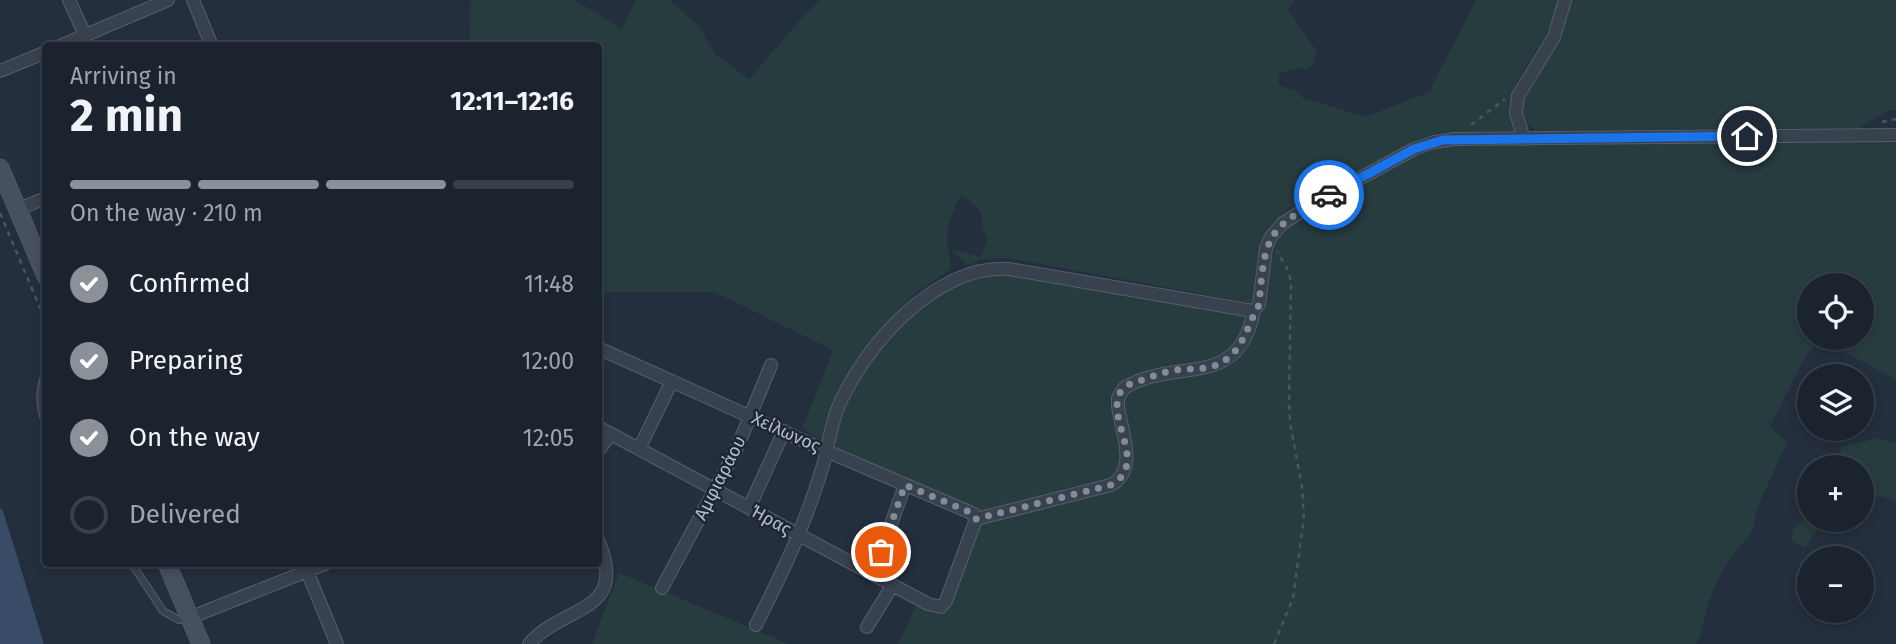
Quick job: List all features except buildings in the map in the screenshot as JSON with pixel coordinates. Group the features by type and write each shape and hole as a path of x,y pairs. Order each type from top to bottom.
{"street":[{"path":"69,0 85,35"},
{"path":"69,42 168,0"},
{"path":"193,0 210,42"},
{"path":"1524,139 1515,108 1524,84 1554,37 1565,0"},
{"path":"0,71 42,54"},
{"path":"975,517 1111,485 1118,481 1125,471 1127,460 1118,406 1118,398 1124,388 1157,375 1214,366 1225,361 1245,337 1254,311 1259,305 1265,252 1283,223 1414,149 1454,139 1896,135"},
{"path":"0,168 9,211 42,269"},
{"path":"9,211 42,199"},
{"path":"756,625 799,535 838,409 871,352 898,322 926,297 972,274 991,268 1254,311"},
{"name":"Χείλωνος","path":"602,350 975,517"},
{"name":"Αμφιαράου","path":"662,588 737,448 771,365"},
{"path":"639,449 672,381"},
{"name":"Ήρας","path":"602,429 934,606 941,607 945,604 975,517"},
{"path":"749,508 784,432"},
{"path":"602,446 611,434"},
{"path":"873,575 905,485"},
{"path":"529,644 542,631 600,595 607,580 608,567 602,551"},
{"path":"168,567 201,644"},
{"path":"189,618 305,567 337,644"},
{"path":"867,627 892,586"}],"lane":[{"path":"42,383 42,414"},
{"path":"134,567 166,614 179,620 189,618"}],"path":[{"path":"1454,139 1524,84"},
{"path":"9,211 42,310"},
{"path":"1269,242 1290,274 1289,403 1304,506 1293,598 1275,644"}],"green space":[{"path":"471,0 575,0 622,29 636,0 670,0 699,27 715,54 749,79 805,14 821,0 1294,0 1288,10 1316,50 1315,61 1307,70 1297,68 1279,73 1278,85 1297,91 1303,98 1366,117 1429,92 1476,0 1557,0 1549,29 1514,90 1511,107 1514,131 1444,132 1424,137 1289,209 1280,216 1264,238 1258,256 1255,293 1251,303 1008,258 984,259 967,265 955,250 981,257 988,237 982,229 981,213 961,195 948,230 950,270 915,293 877,333 841,388 821,440 803,427 833,350 714,292 602,292 602,42 470,42"},
{"path":"1570,0 1896,0 1896,110 1888,111 1858,128 1535,131 1527,123 1523,95"},
{"path":"1896,141 1896,380 1874,368 1874,364 1867,364 1842,350 1874,350 1874,273 1797,273 1797,350 1811,350 1801,364 1797,364 1797,373 1770,426 1787,442 1755,513 1751,533 1729,559 1715,585 1696,644 898,644 916,606 938,614 952,604 982,514 837,448 836,444 838,428 849,400 867,367 902,323 931,299 947,290 973,279 1001,273 1260,316 1266,304 1273,254 1288,228 1308,212 1422,151 1442,145"},
{"path":"1874,439 1896,443 1896,504 1894,500 1874,494 1874,455 1838,455 1842,447"},
{"path":"1797,526 1797,532 1816,532 1806,546 1801,546 1792,541 1793,530"},
{"path":"619,573 789,644 592,644"}],"water":[{"path":"0,508 3,511 44,644 0,644"}],"way so far":[{"path":"881,552 905,485 972,513 976,519 1118,481 1125,471 1127,460 1118,406 1121,391 1128,385 1157,375 1214,366 1225,361 1245,337 1254,311 1259,305 1265,252 1271,237 1289,218 1329,195"}],"route":[{"path":"1329,195 1414,149 1443,140 1747,136"}]}
